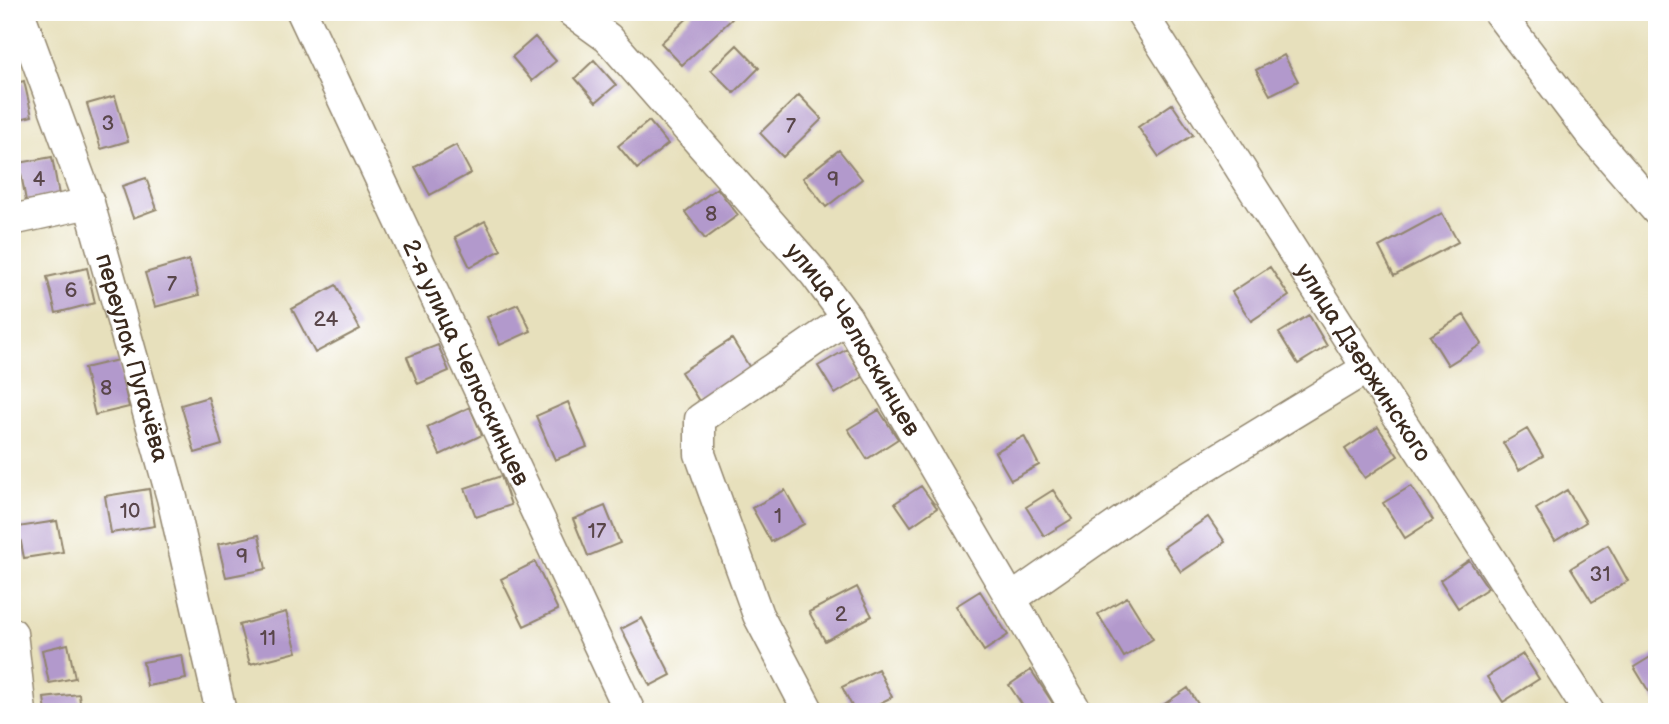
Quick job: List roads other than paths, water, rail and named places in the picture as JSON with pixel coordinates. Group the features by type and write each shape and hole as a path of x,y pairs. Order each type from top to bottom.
{"street":[{"name":"переулок Пугачёва","path":"19,12 89,203 172,498 221,712"},
{"name":"2-я улица Челюскинцев","path":"302,12 630,712"},
{"name":"улица Челюскинцев","path":"572,12 608,38 814,273 847,318 1077,712"},
{"name":"улица Дзержинского","path":"1141,12 1589,712"},
{"path":"1497,12 1592,136 1657,211"},
{"path":"12,219 89,203"},
{"path":"808,712 758,615 700,454 700,419 847,318"},
{"path":"1011,599 1167,490 1367,368"},
{"path":"12,633 21,712"}]}
